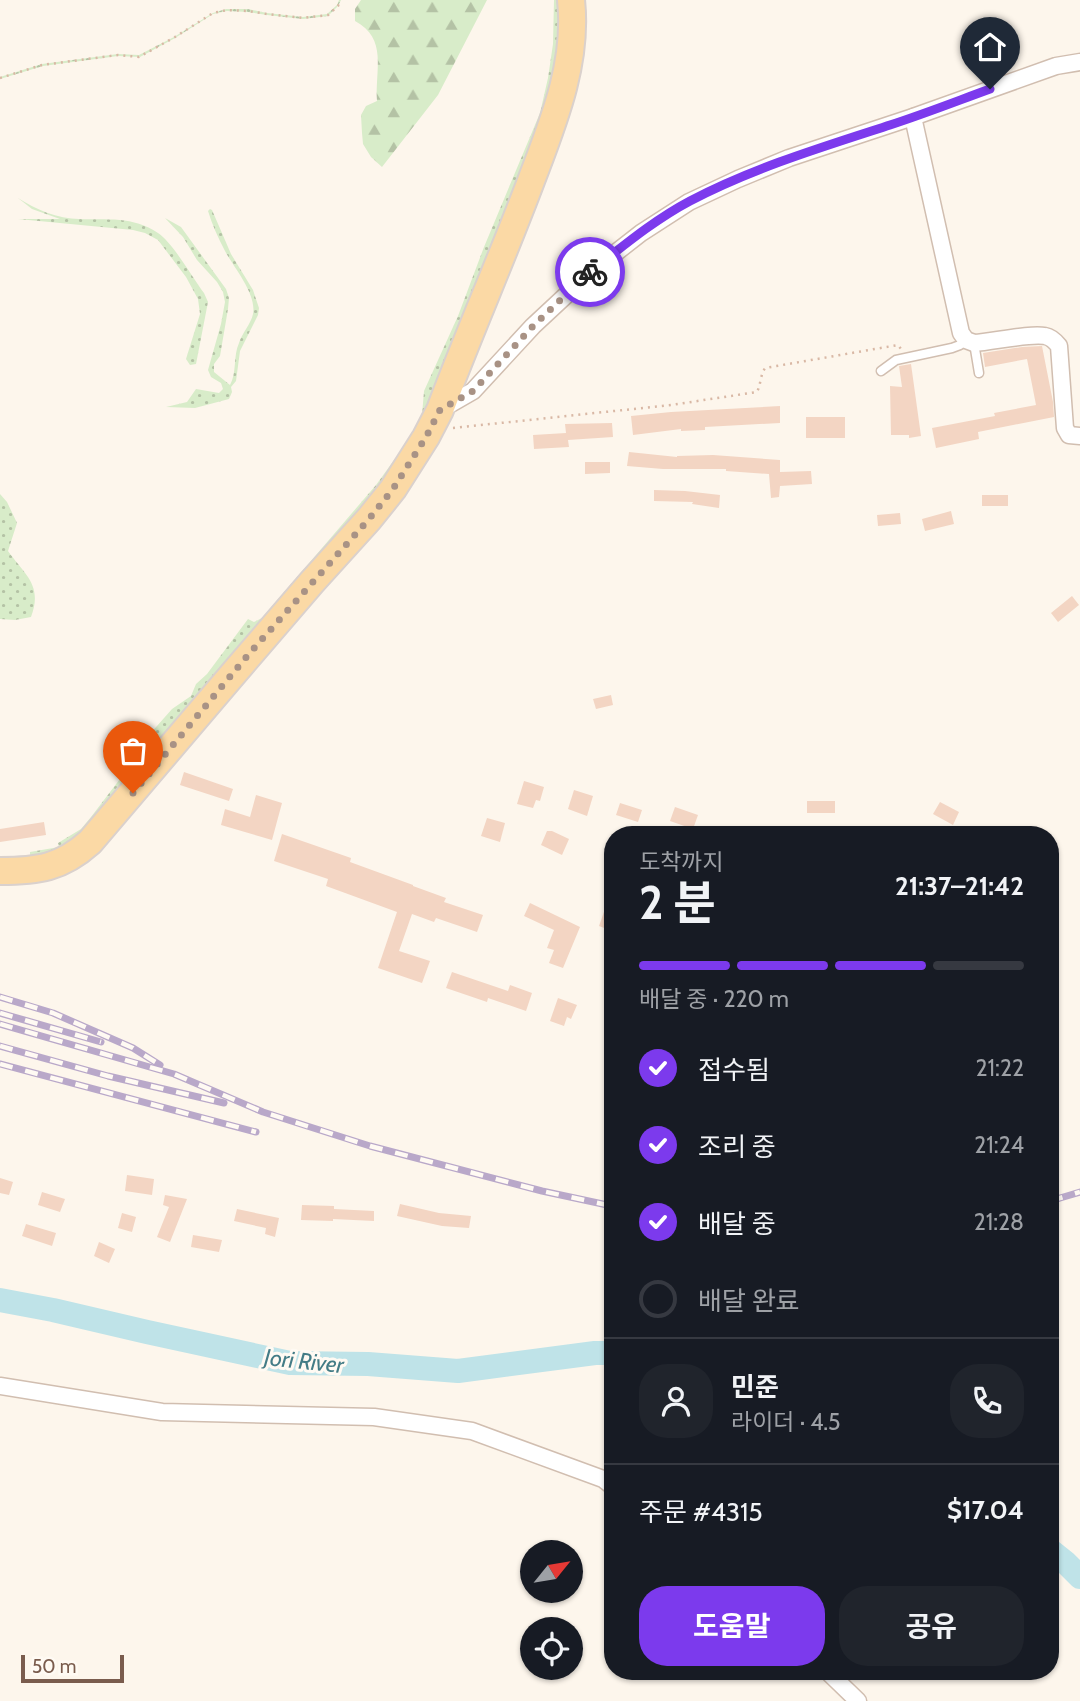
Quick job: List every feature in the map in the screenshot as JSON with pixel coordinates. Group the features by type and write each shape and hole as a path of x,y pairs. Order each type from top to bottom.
{"main road":[{"path":"0,870 29,871 51,865 66,860 90,842 393,489 440,410 554,119 571,49 571,0"}],"street":[{"path":"440,410 473,391 533,326 591,272 641,233 689,202 789,158 1056,66 1080,62"},
{"path":"913,117 961,333 970,342 1033,336 1053,339 1059,346 1065,428 1069,435 1080,436"},
{"path":"0,1386 162,1412 374,1417 472,1431 604,1480"},
{"path":"836,1680 858,1701"}],"lane":[{"path":"881,371 896,360 970,342 979,373"}],"path":[{"path":"0,78 42,65 118,55 139,57 213,13 248,10 303,18 328,15 338,6 340,0"},
{"path":"426,437 453,427 744,395 757,392 765,368 885,347 898,345 912,357"}],"green space":[{"path":"339,0 338,6 328,16 303,19 248,12 227,11 213,14 140,57 118,56 43,66 0,79 42,64 118,54 139,55 213,13 226,9 248,9 303,17 327,14"},
{"path":"361,0 487,0 438,95 382,167 371,157 363,144 361,115 366,106 377,101 378,56 372,37 355,21 355,9"},
{"path":"554,0 561,0 559,43 548,109 446,371 393,473 80,841 30,861 30,852 59,847 58,843 81,829 139,754 149,735 172,709 191,696 196,684 207,674 248,619 254,622 262,618 376,485 410,438 422,415 424,391 458,316 540,113 553,44"},
{"path":"18,198 63,217 129,221 149,228 164,238 208,302 196,364 190,365 186,359 200,314 198,299 186,277 158,240 133,230 18,219 60,219 32,209"},
{"path":"210,209 231,254 253,290 259,308 258,315 240,351 236,381 231,387 229,399 195,408 166,407 187,402 196,389 219,393 223,389 221,383 211,377 208,370 225,302 217,282 165,218 181,227 226,289 228,309 220,356 214,364 214,372 230,385 237,348 253,314 252,298 220,241 208,211"},
{"path":"0,494 17,523 8,551 26,574 35,597 31,617 15,620 0,619"}],"building":[{"path":"1042,346 1054,417 978,432 979,439 936,448 932,428 1036,405 1027,359 985,367 983,353"},
{"path":"911,364 921,436 909,438 909,435 891,435 890,386 902,387 899,366"},
{"path":"780,406 780,423 705,427 705,430 681,429 633,435 631,416"},
{"path":"806,417 845,417 845,438 806,438"},
{"path":"612,423 613,437 568,440 569,447 534,449 533,435 566,433 565,424"},
{"path":"629,452 677,457 713,455 780,460 780,472 811,471 812,484 780,486 779,497 771,498 769,474 726,469 627,466"},
{"path":"585,462 610,462 610,473 585,474"},
{"path":"654,490 720,495 719,508 692,504 693,502 654,501"},
{"path":"982,495 1008,495 1008,506 982,506"},
{"path":"951,511 954,524 925,531 922,519"},
{"path":"900,513 901,524 878,526 877,515"},
{"path":"1072,596 1079,605 1058,622 1051,613"},
{"path":"611,695 613,705 596,709 593,699"},
{"path":"184,772 233,789 229,801 180,785"},
{"path":"524,781 544,787 540,801 536,800 533,808 517,804"},
{"path":"574,790 593,796 587,816 568,809"},
{"path":"256,795 282,803 272,840 221,825 225,809 250,817"},
{"path":"807,801 835,801 835,813 807,813"},
{"path":"940,802 959,812 953,825 933,814"},
{"path":"620,803 642,810 638,822 616,815"},
{"path":"675,807 698,815 694,826 670,821"},
{"path":"487,818 505,823 500,842 481,836"},
{"path":"44,822 46,835 0,842 0,829"},
{"path":"547,831 569,839 562,855 541,845"},
{"path":"282,834 351,858 350,862 446,898 444,902 483,915 477,932 436,918 434,922 412,914 399,951 430,961 422,983 378,968 397,912 326,886 328,879 274,861"},
{"path":"530,903 580,927 563,968 549,963 554,950 547,948 554,930 524,916"},
{"path":"604,912 604,928 599,926"},
{"path":"452,972 508,991 510,985 532,993 526,1011 488,998 487,1002 446,988"},
{"path":"558,998 577,1005 571,1019 567,1017 564,1026 550,1021"},
{"path":"127,1175 154,1179 152,1195 125,1191"},
{"path":"0,1178 13,1182 9,1195 0,1193"},
{"path":"42,1192 65,1199 60,1212 38,1205"},
{"path":"165,1195 187,1199 170,1242 157,1237 169,1207 163,1205"},
{"path":"400,1204 439,1213 471,1216 469,1228 442,1226 397,1216"},
{"path":"302,1205 374,1211 374,1221 301,1220"},
{"path":"237,1209 279,1218 275,1237 265,1234 266,1228 234,1221"},
{"path":"122,1213 136,1217 132,1232 118,1228"},
{"path":"26,1224 56,1233 52,1246 22,1236"},
{"path":"193,1235 222,1240 219,1252 191,1247"},
{"path":"99,1242 115,1249 109,1263 94,1256"}],"waterway":[{"name":"Jori River","path":"0,1300 290,1363 368,1364 458,1371 604,1353"},
{"name":"Jori River","path":"1059,1557 1080,1577"}],"railway":[{"path":"0,997 53,1013 133,1048 160,1065"},
{"path":"0,1013 101,1042"},
{"path":"0,1024 174,1074 263,1112 370,1146 604,1204"},
{"path":"0,1046 108,1076 224,1103"},
{"path":"0,1064 256,1132"},
{"path":"1059,1198 1080,1192"}],"way so far":[{"path":"133,793 248,655 369,519 393,489 440,410 473,391 533,326 590,272"}],"route":[{"path":"590,272 641,233 689,202 738,179 789,158 990,89"}]}
